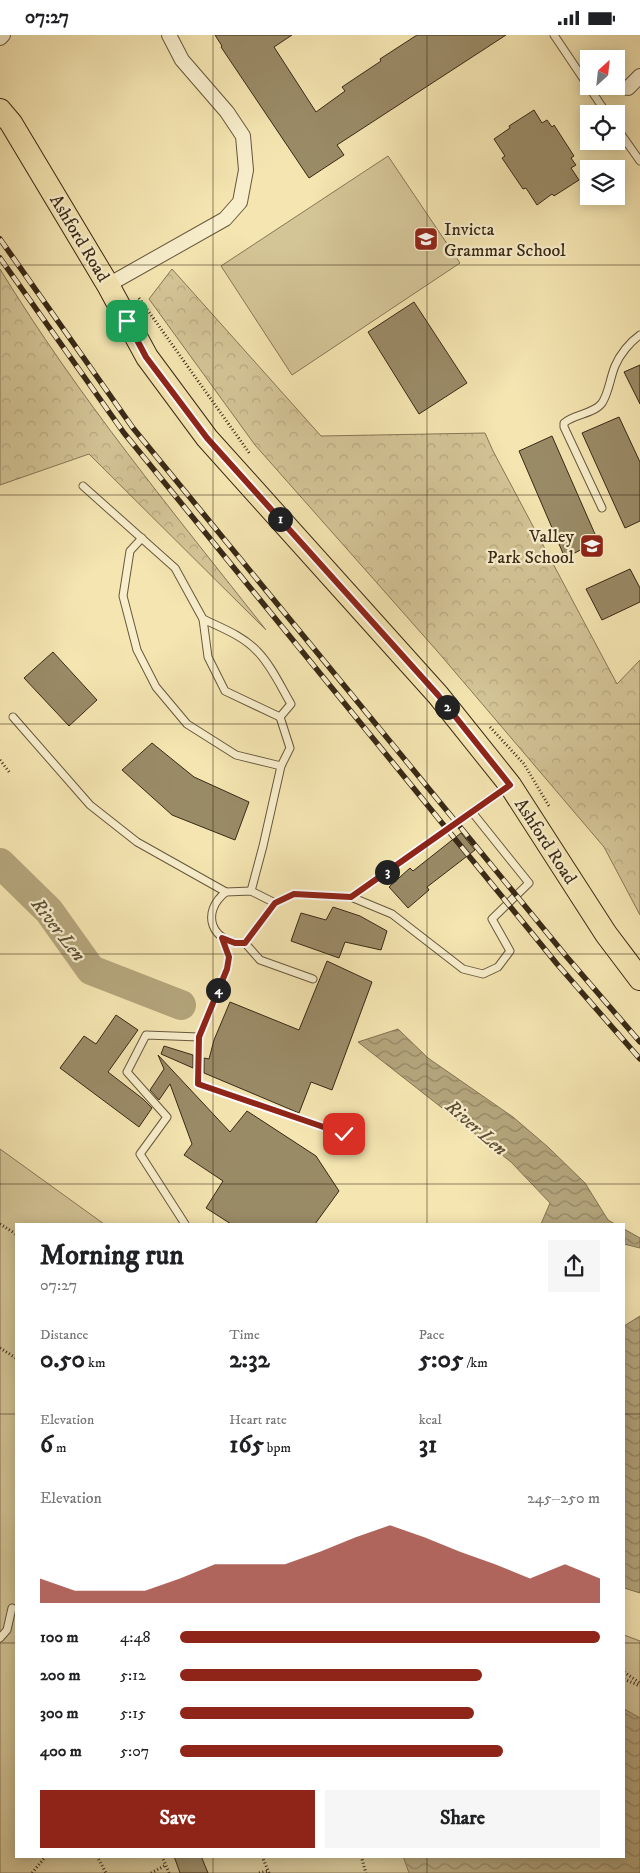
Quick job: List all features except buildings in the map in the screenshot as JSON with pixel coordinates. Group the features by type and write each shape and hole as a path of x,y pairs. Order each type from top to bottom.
{"main road":[{"name":"Ashford Road","path":"0,109 11,123 108,285 146,357 207,438 438,695 510,785 606,934 640,979"}],"street":[{"path":"108,285 226,219 240,202 246,170 243,135 227,112 182,60 169,35"},
{"path":"628,88 640,76"}],"lane":[{"path":"554,35 601,105"},
{"path":"625,140 640,161"},
{"path":"602,508 564,427 564,423 600,405 615,365 632,342 640,335"},
{"path":"83,486 175,568 204,619 208,657 225,691 280,717 290,748 280,766 263,846 250,891"},
{"path":"142,538 130,551 123,596 137,649 156,687 187,725 236,755 280,766"},
{"path":"204,619 237,636 257,651 291,704 280,717"},
{"path":"13,717 90,805 137,842 226,891 250,891 275,903"},
{"path":"351,897 510,785"},
{"path":"245,943 275,903 294,894 351,897 392,914 463,969 483,973 498,967 510,951 492,919 528,883 472,812"},
{"path":"226,891 215,902 212,911 215,931 222,938 235,943 245,943 260,960 313,979"},
{"path":"222,938 229,957 227,969 199,1037 198,1084 344,1134"},
{"path":"184,1223 140,1154 167,1117 127,1071 146,1035 199,1037"},
{"path":"0,1637 7,1629 12,1608"}],"path":[{"path":"0,760 10,773"},
{"path":"0,1224 15,1233"},
{"path":"0,1348 15,1357"},
{"path":"625,1673 640,1684"},
{"path":"625,1679 640,1684"},
{"path":"32,1873 44,1858"},
{"path":"98,1858 106,1873"},
{"path":"163,1858 169,1873"},
{"path":"259,1873 268,1872 263,1858"},
{"path":"362,1858 366,1873"},
{"path":"151,1873 166,1865"}],"green space":[{"path":"388,156 460,263 292,375 221,266"},
{"path":"0,269 94,409 266,630 89,454 0,485"},
{"path":"172,269 321,436 485,433 617,684 640,660 640,915 604,847 438,652 255,445 149,299"},
{"path":"0,1149 103,1223 15,1223 15,1858 625,1858 625,1635 640,1641 640,1873 0,1873"}],"water":[{"path":"398,1029 428,1058 513,1117 548,1147 585,1183 608,1220 613,1223 541,1223 550,1203 511,1162 358,1042"},
{"path":"625,1230 640,1238 640,1248 625,1244"},
{"path":"640,1316 640,1593 625,1588 625,1325"},
{"path":"625,1710 640,1718 640,1873 409,1873 404,1858 625,1858"}],"waterway":[{"name":"River Len","path":"0,863 49,911 91,970 181,1005"}],"railway":[{"path":"0,239 133,428 566,956 640,1042"},
{"path":"0,258 124,433 557,964 640,1059"}],"place":[{"name":"Invicta Grammar School","path":"426,239"},
{"name":"Valley Park School","path":"592,546"}],"route":[{"path":"127,321 146,357 207,438 438,695 510,785 351,897 294,894 275,903 245,943 235,943 222,938 229,957 227,969 199,1037 198,1084 344,1134"}]}
